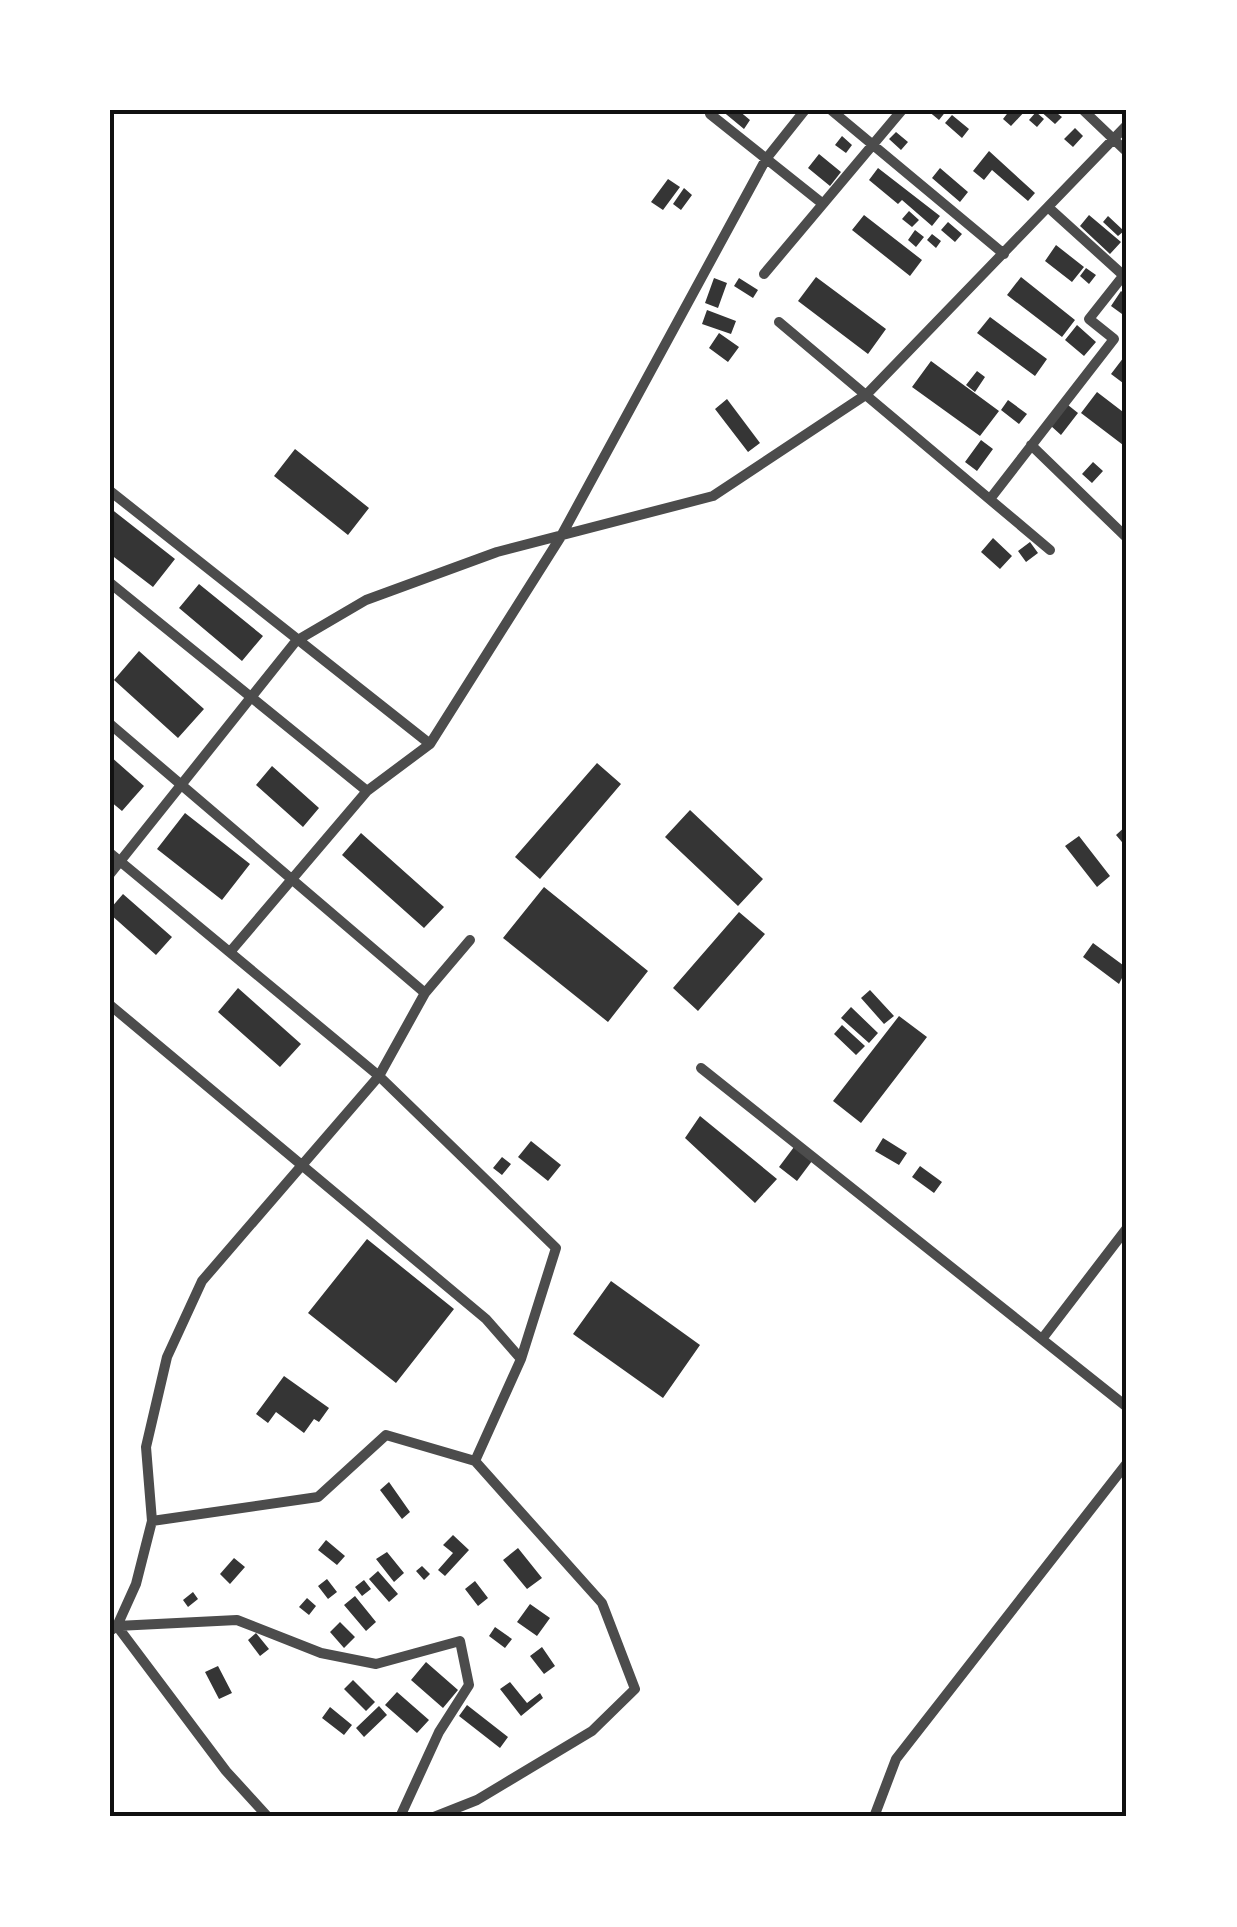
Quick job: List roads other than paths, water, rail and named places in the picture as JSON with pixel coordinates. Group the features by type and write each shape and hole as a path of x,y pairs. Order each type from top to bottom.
{"street":[{"path":"230,952 367,791 430,744 560,538 766,159 805,110"},
{"path":"830,110 1004,254"},
{"path":"764,274 902,110"},
{"path":"1084,110 1127,152"},
{"path":"710,114 823,204"},
{"path":"110,874 296,640 366,600 497,552 713,496 866,394 1127,125"},
{"path":"990,499 1114,339 1089,319 1125,273 1049,208"},
{"path":"779,322 1050,550"},
{"path":"1030,444 1127,538"},
{"path":"110,490 430,744"},
{"path":"1118,529 1127,517"},
{"path":"110,583 367,791"},
{"path":"110,724 425,993"},
{"path":"110,853 379,1076 556,1248 521,1359 475,1461"},
{"path":"114,1629 136,1584 152,1521 146,1447 167,1357 202,1281 379,1076 425,993 470,940"},
{"path":"110,1005 486,1319 521,1359"},
{"path":"700,1068 1127,1407"},
{"path":"1042,1339 1127,1228"},
{"path":"152,1521 318,1497 386,1434 475,1461 602,1603 635,1688 592,1731 477,1800 434,1817"},
{"path":"874,1817 896,1758 1127,1463"},
{"path":"114,1629 237,1620 321,1652 376,1664 460,1641 470,1685 439,1732 400,1817"},
{"path":"114,1629 226,1771 268,1817"}]}
